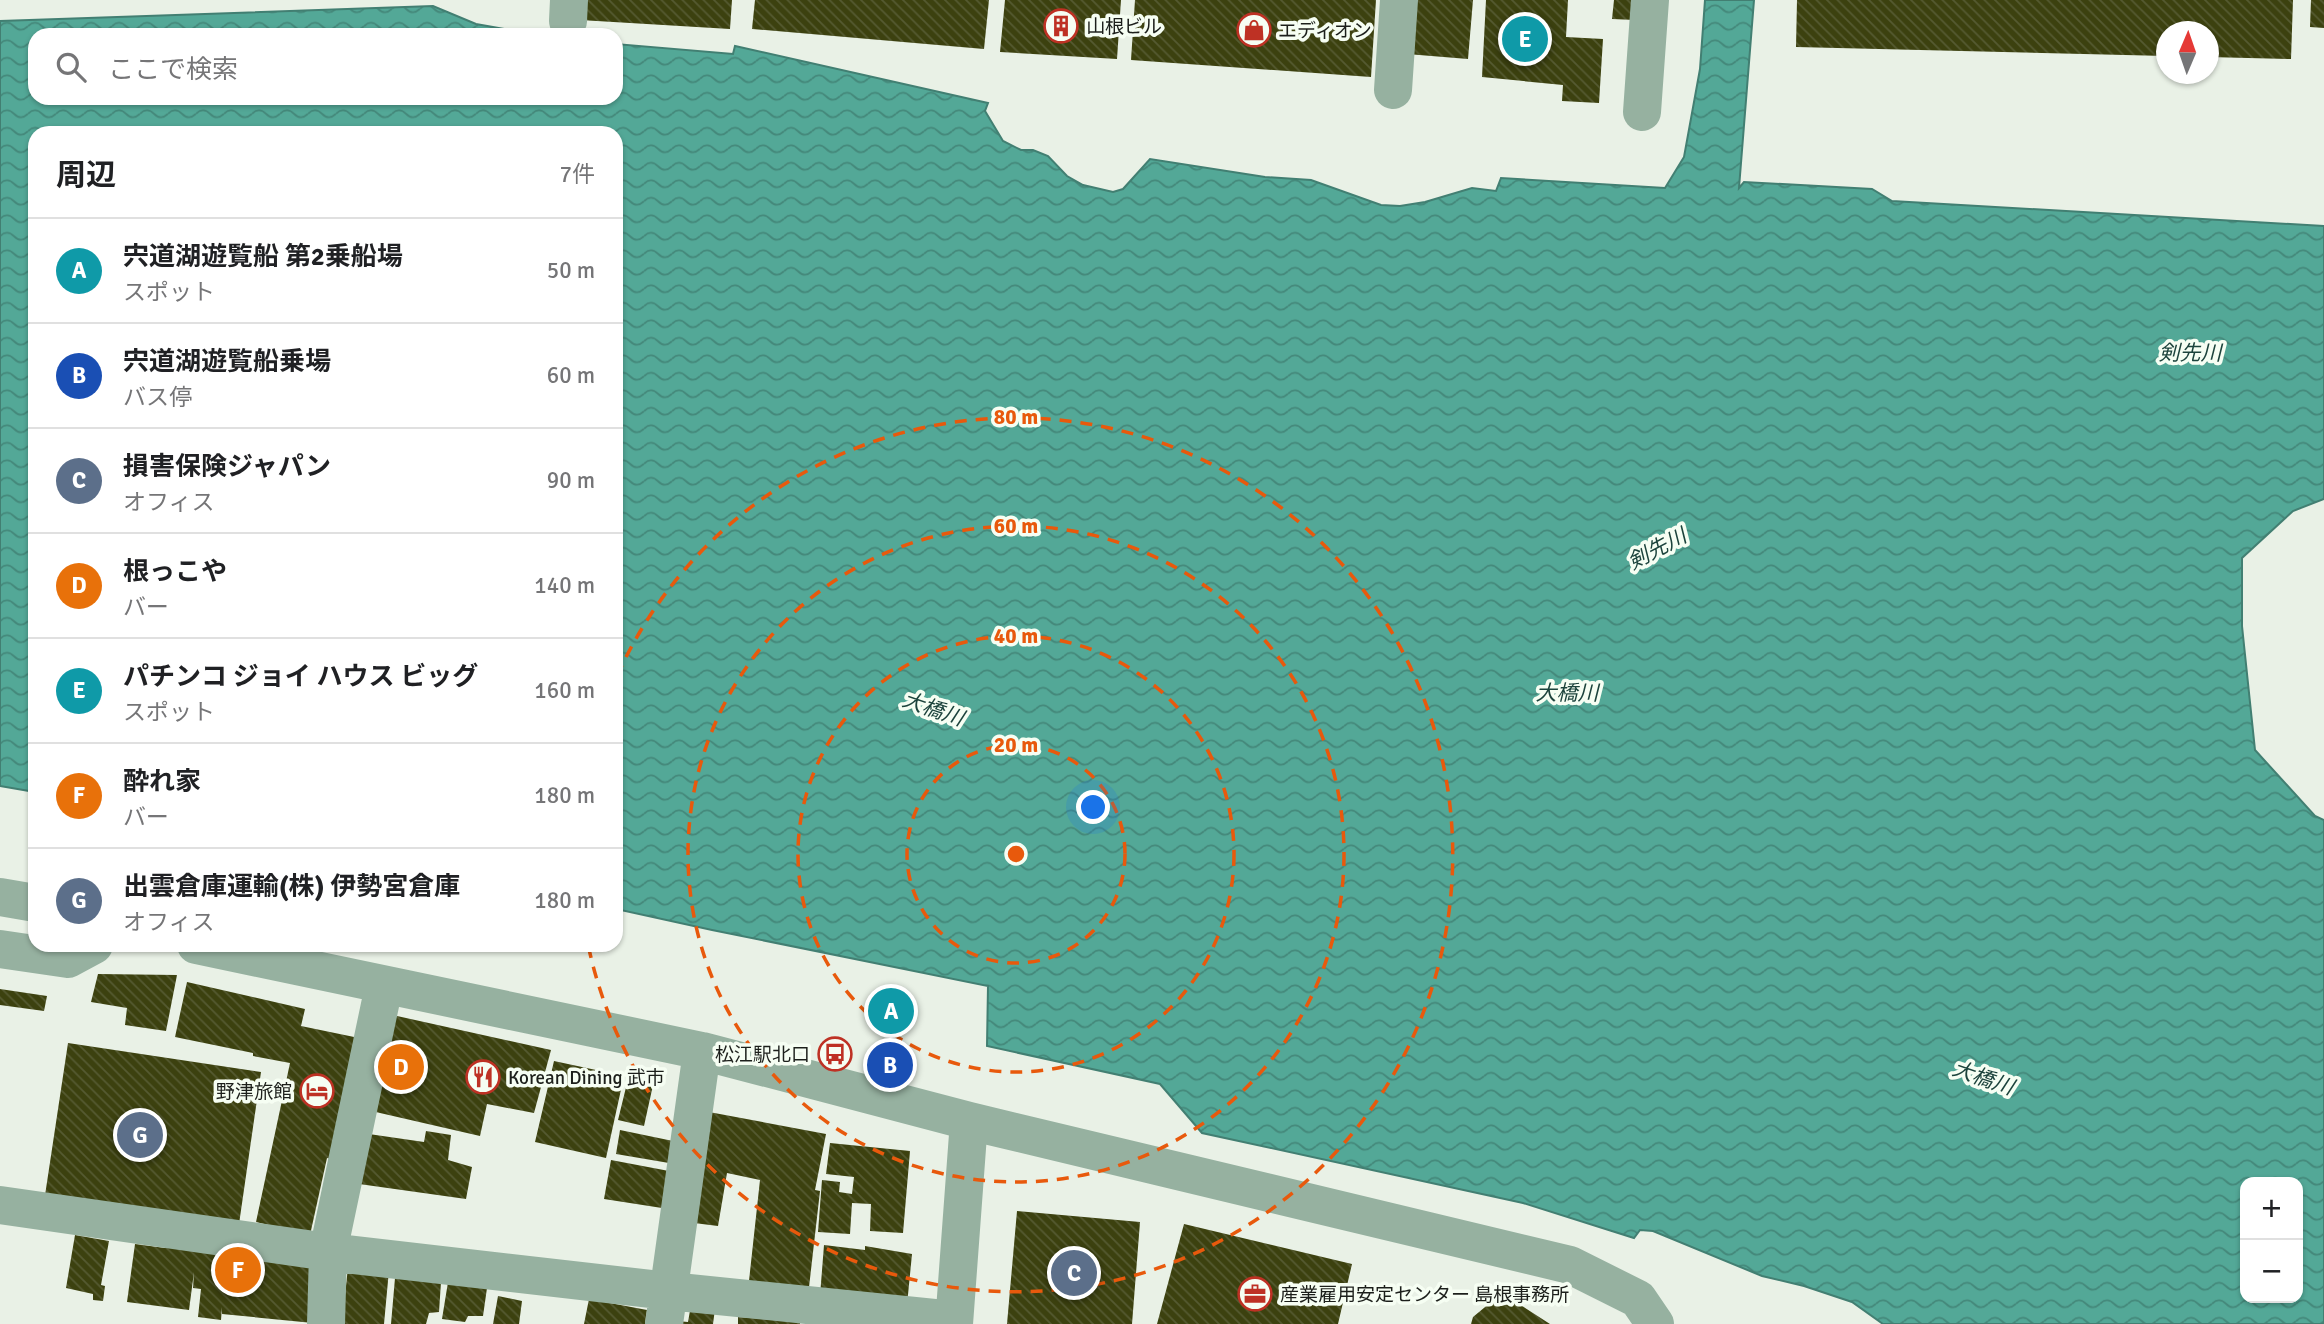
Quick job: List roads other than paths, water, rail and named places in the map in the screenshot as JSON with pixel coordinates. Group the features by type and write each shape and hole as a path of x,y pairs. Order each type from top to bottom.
{"street":[{"path":"1393,90 1399,0"},
{"path":"1642,112 1650,0"},
{"path":"0,897 28,901"},
{"path":"0,949 68,959 81,952"},
{"path":"229,952 702,1051 969,1121 1570,1265 1638,1299 1655,1324"},
{"path":"326,1324 328,1252 384,986"},
{"path":"666,1307 702,1051"},
{"path":"0,1205 328,1252 666,1307 954,1322 969,1121"}],"water":[{"name":"大橋川","path":"1705,0 1754,0 1739,188 1744,182 1872,189 1892,201 2324,226 2324,499 2293,511 2242,558 2242,626 2255,750 2315,816 2324,820 2324,1324 1883,1324 1852,1302 1762,1276 1653,1231 1640,1230 1634,1238 1523,1203 1202,1133 1160,1084 987,1046 988,986 623,911 623,126 28,126 28,791 0,786 0,21 433,6 476,24 499,28 28,28 28,105 623,105 623,45 733,54 735,46 988,103 985,111 1003,141 1021,150 1033,150 1048,156 1067,176 1083,185 1113,192 1123,189 1150,159 1265,177 1311,180 1381,205 1400,206 1425,202 1472,188 1496,191 1501,178 1665,188 1684,157 1700,69"}],"place":[{"name":"山根ビル","path":"1061,26"},
{"name":"エディオン","path":"1254,30"},
{"name":"パチンコ ジョイ ハウス ビッグ","path":"1525,39"},
{"name":"宍道湖遊覧船 第2乗船場","path":"891,1011"},
{"name":"松江駅北口","path":"835,1054"},
{"name":"宍道湖遊覧船乗場","path":"890,1065"},
{"name":"根っこや","path":"401,1067"},
{"name":"Korean Dining 武市","path":"483,1077"},
{"name":"野津旅館","path":"317,1091"},
{"name":"出雲倉庫運輸(株) 伊勢宮倉庫","path":"140,1135"},
{"name":"酔れ家","path":"238,1270"},
{"name":"損害保険ジャパン","path":"1074,1273"},
{"name":"産業雇用安定センター 島根事務所","path":"1255,1294"}],"water label":[{"name":"剣先川","path":"2190,353"},
{"name":"剣先川","path":"1657,549"}]}
